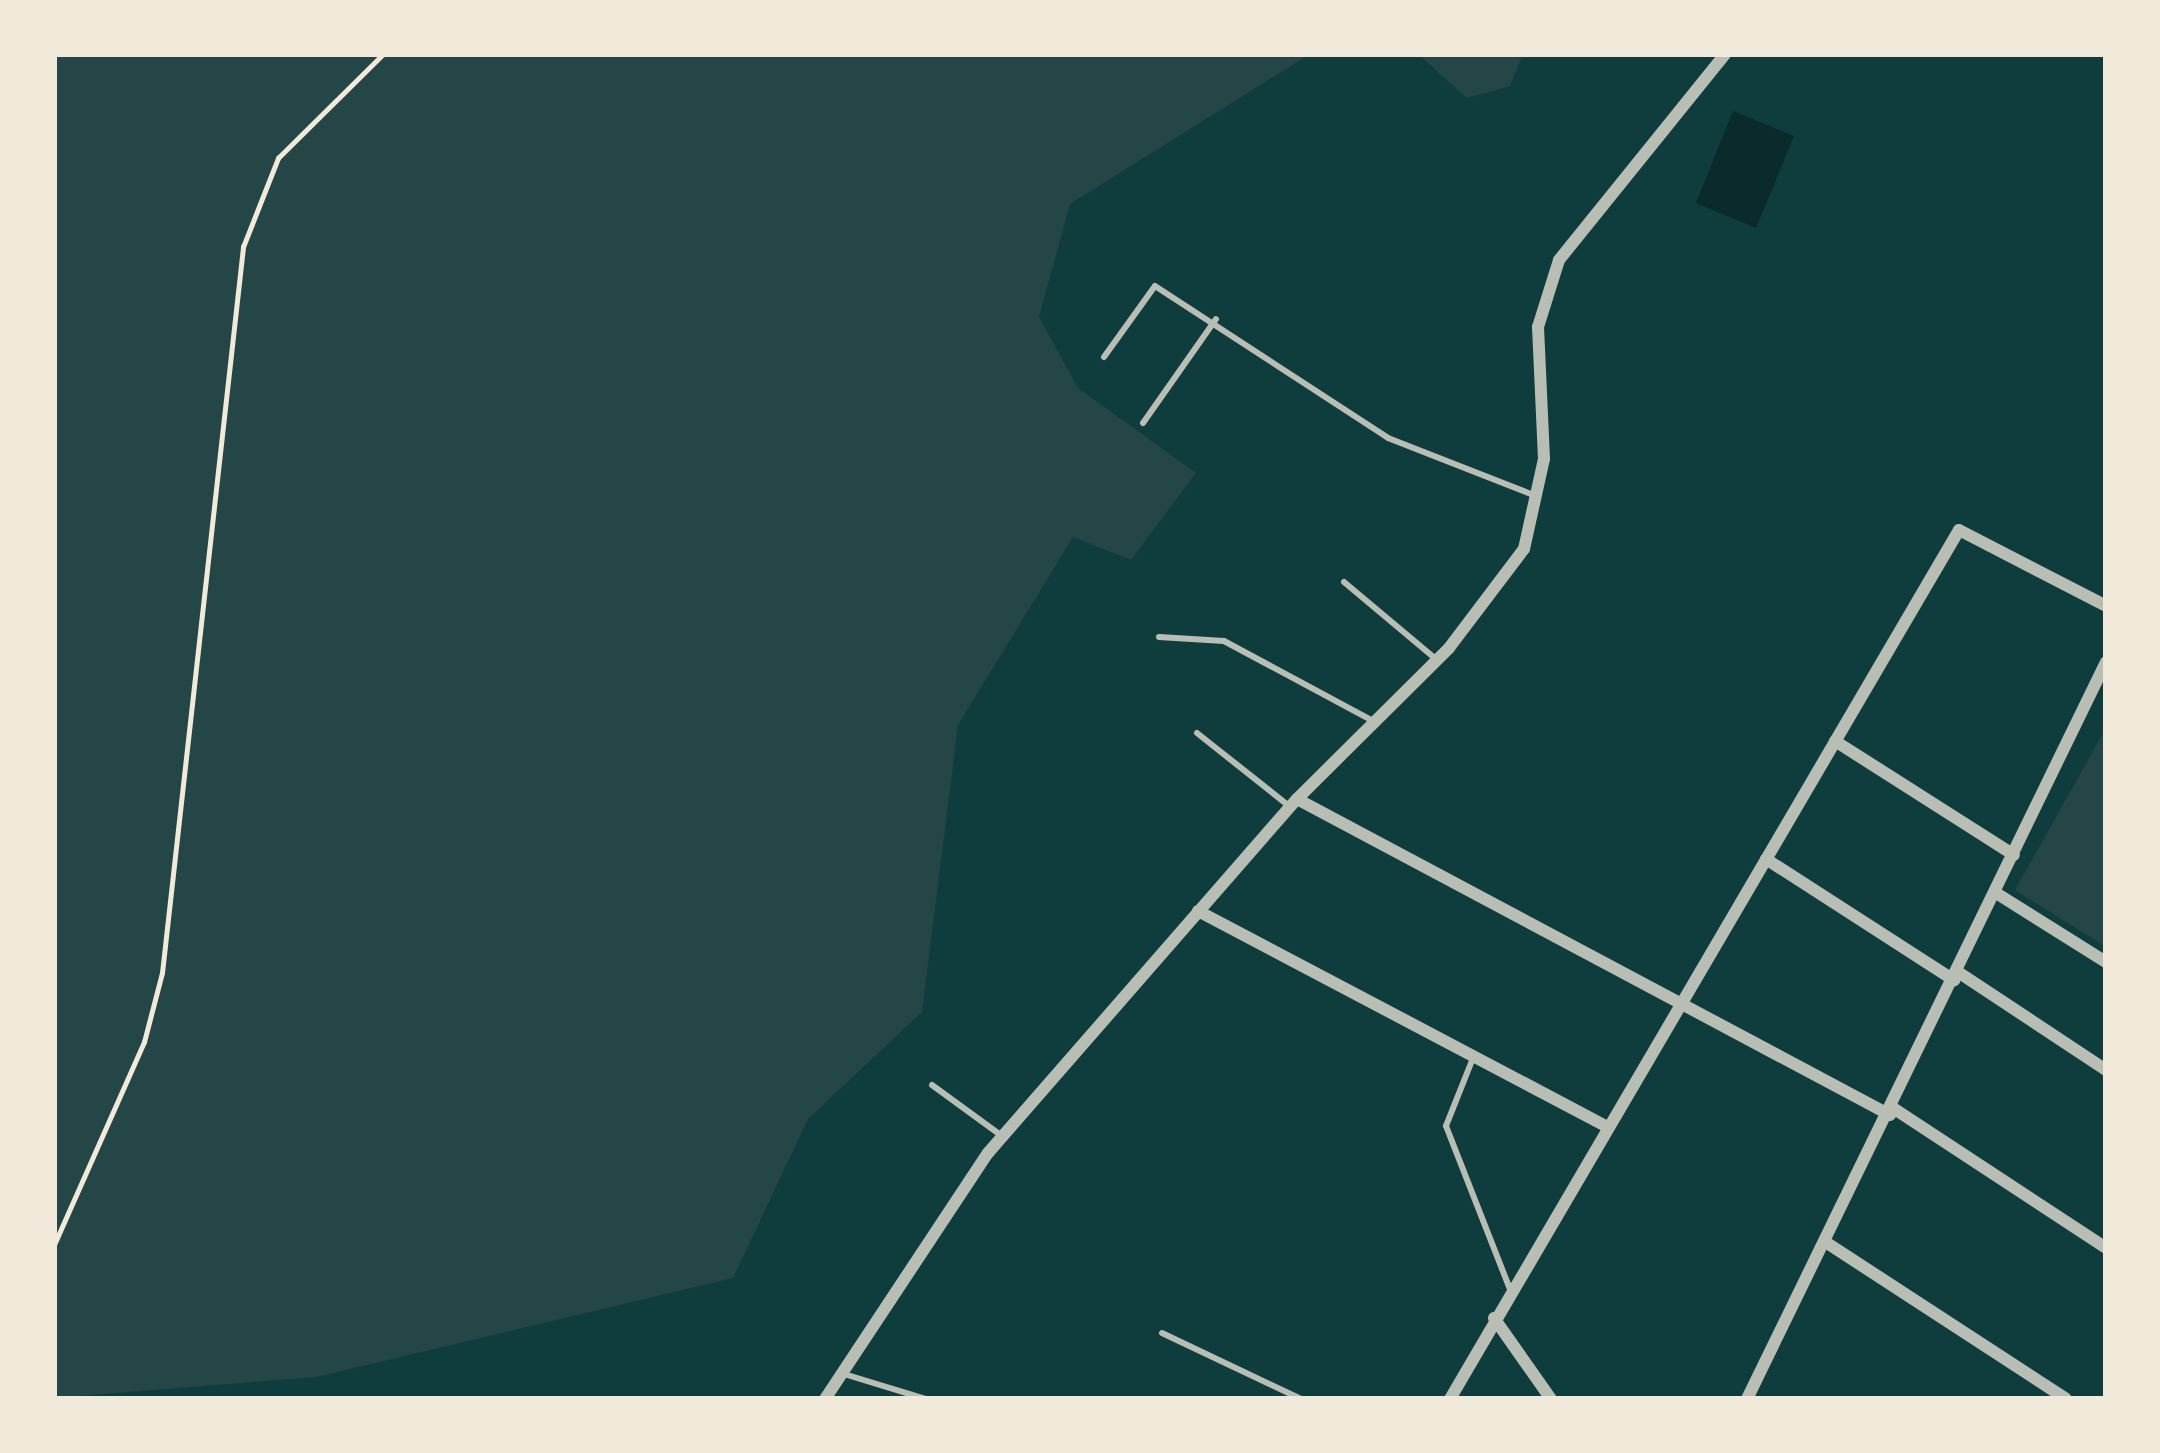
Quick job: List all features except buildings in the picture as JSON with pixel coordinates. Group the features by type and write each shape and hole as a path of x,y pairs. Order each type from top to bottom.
{"street":[{"path":"824,1399 1003,1136 1294,803 1437,660 1524,549 1541,499 1538,327 1559,260 1725,54"},
{"path":"1450,1399 1959,530 2106,606"},
{"path":"1747,1399 1891,1112 2106,662"},
{"path":"1835,741 2014,856"},
{"path":"1294,803 1891,1112 2106,1248"},
{"path":"1766,859 2106,1070"},
{"path":"1996,892 2106,962"},
{"path":"1198,911 1608,1127"},
{"path":"1827,1243 2066,1399"},
{"path":"1494,1318 1552,1399"}],"lane":[{"path":"1104,357 1155,286 1216,319 1388,438 1541,499"},
{"path":"1143,423 1216,319"},
{"path":"1344,582 1437,660"},
{"path":"1160,637 1224,641 1375,722"},
{"path":"1197,733 1294,803"},
{"path":"1473,1058 1446,1126 1510,1291"},
{"path":"932,1085 1003,1136"},
{"path":"1162,1333 1301,1399"},
{"path":"844,1374 926,1399"}],"path":[{"path":"54,1245 144,1042 163,974 242,248 278,158 383,54"}],"shaded area":[{"path":"54,54 1310,54 1070,204 1039,317 1078,388 1196,473 1131,560 1073,537 958,725 922,1012 808,1119 733,1278 316,1377 54,1398"},
{"path":"1418,54 1523,54 1510,86 1467,98"},
{"path":"1733,111 1794,136 1756,228 1696,203"},
{"path":"2106,728 2106,947 2015,890"}]}
